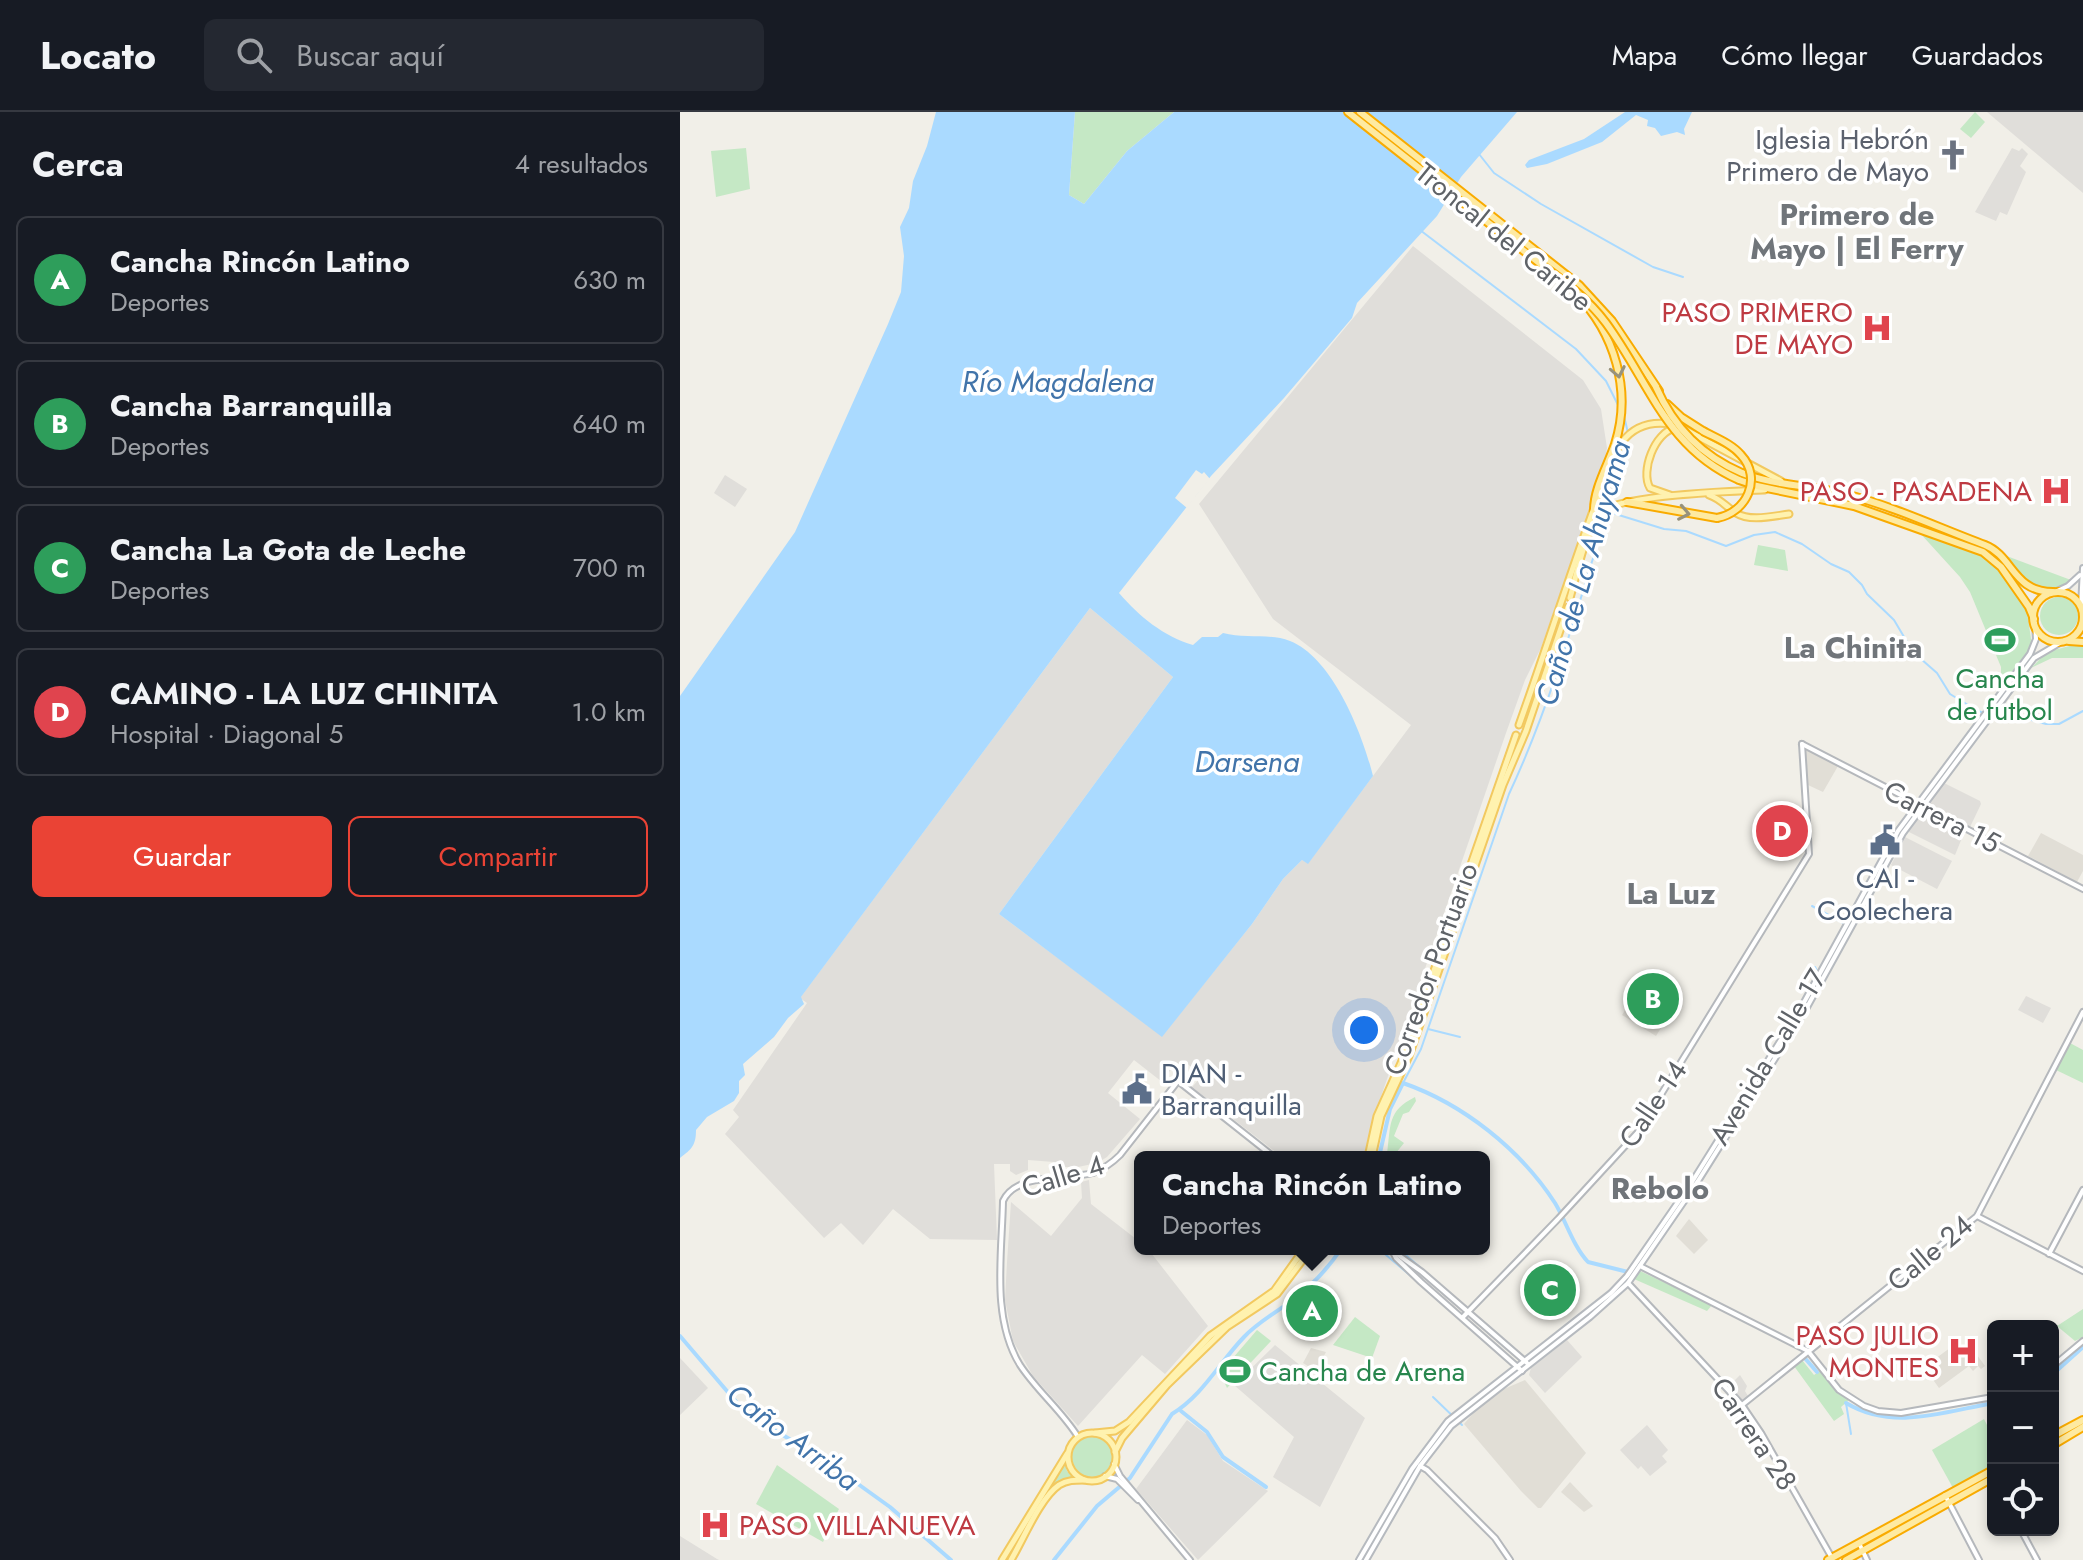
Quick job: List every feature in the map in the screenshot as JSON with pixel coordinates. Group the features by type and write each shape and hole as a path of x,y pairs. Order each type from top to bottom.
{"highway":[{"name":"Troncal del Caribe","path":"1348,112 1575,290 1597,312 1683,442 1710,465 1741,476"},
{"name":"Troncal del Caribe","path":"1360,112 1579,285 1612,321 1686,435 1741,476"},
{"path":"1542,265 1585,304 1610,342 1618,368 1621,390 1619,441 1594,510"},
{"path":"1624,503 1717,518 1735,512 1747,497 1751,481 1746,461 1734,449 1673,411 1656,387"},
{"path":"1741,476 1832,490 1864,499 1993,548 2023,583 2036,590 2072,596 2082,610 2080,629 2064,641"},
{"path":"1741,476 1783,492 1854,506 1983,552 2001,567 2029,607 2038,631 2047,639 2083,642"},
{"path":"2034,621 2037,604 2054,592"},
{"path":"2059,1433 2083,1420"},
{"path":"2059,1441 2083,1427"},
{"path":"1831,1559 1945,1495 1987,1477"},
{"path":"1846,1560 1987,1478"}],"main road":[{"path":"1619,441 1641,427 1664,423 1680,427 1785,483"},
{"path":"1678,496 1655,492 1650,488 1646,475 1648,464 1665,432 1680,427"},
{"path":"1727,505 1728,497 1734,491"},
{"path":"1570,598 1590,531 1602,512 1624,503 1678,496 1734,491 1783,492"},
{"path":"1705,494 1744,517 1789,514"},
{"path":"1519,725 1594,510"},
{"path":"1501,784 1526,731 1568,607"},
{"path":"1501,784 1516,735"},
{"name":"Corredor Portuario","path":"1371,1151 1374,1124 1405,1054 1501,784"},
{"path":"1002,1560 1072,1443 1078,1437 1115,1431 1129,1422 1210,1336 1274,1291 1300,1255"},
{"path":"1011,1560 1040,1508 1055,1489 1066,1482 1105,1476 1114,1464 1115,1452 1122,1438 1176,1376 1227,1327 1277,1294 1306,1255"},
{"path":"1095,1433 1106,1438 1115,1452"},
{"path":"1068,1453 1074,1473 1088,1480"}],"street":[{"path":"2054,592 2068,586 2082,571"},
{"path":"2082,571 2082,610"},
{"name":"Avenida Calle 17","path":"1359,1560 1420,1462 1455,1418 1611,1293 1637,1268 1698,1181 1818,982 1898,831 1988,715 2031,653 2036,639 2034,621"},
{"name":"Avenida Calle 17","path":"1988,715 2034,658 2064,641"},
{"name":"Carrera 15","path":"1805,861 1809,854 1802,744 2083,889"},
{"name":"Calle 14","path":"1463,1317 1638,1132 1805,861"},
{"name":"Calle 24","path":"1742,1405 1977,1216 2083,1012"},
{"name":"Calle 4","path":"1078,1437 1027,1375 1009,1343 1002,1309 1003,1201 1006,1195 1039,1178 1086,1174 1109,1165 1178,1081 1266,1151"},
{"path":"2049,1254 2083,1190"},
{"path":"1977,1216 2083,1271"},
{"path":"1394,1255 1520,1368"},
{"path":"1401,1255 1526,1362"},
{"path":"1637,1268 1750,1321 1807,1352 1839,1390 1864,1406 1892,1412 1987,1398"},
{"name":"Avenida Calle 17","path":"1526,1362 1590,1317 1628,1283 1630,1277"},
{"name":"Carrera 28","path":"1628,1283 1742,1405 1761,1433 1831,1559"},
{"path":"2059,1361 2083,1341"},
{"path":"1420,1462 1495,1538 1510,1560"},
{"path":"1420,1462 1427,1470"},
{"name":"Avenida Calle 17","path":"1366,1560 1420,1462"},
{"path":"1114,1464 1120,1480 1190,1560"},
{"path":"1105,1476 1120,1480"},
{"path":"1945,1495 1979,1560"},
{"path":"2024,1536 2037,1560"},
{"path":"1859,1543 1867,1560"}],"shaded area":[{"path":"1987,112 2083,112 2083,193"},
{"path":"2012,148 2019,151 2022,148 2028,154 2020,166 2026,172 2007,215 2000,212 1996,221 1975,212"},
{"path":"1413,246 1583,380 1601,409 1607,448 1604,468 1541,648 1525,680 1506,733 1374,1117 1367,1151 1274,1151 1192,1087 1202,1076 1184,1061 1175,1073 1171,1070 1165,1076 1170,1081 1166,1085 1134,1060 1108,1093 1140,1119 1107,1157 1097,1163 1078,1167 1059,1167 1054,1162 1028,1160 1028,1170 1016,1175 1010,1171 1010,1164 994,1164 997,1240 930,1239 893,1209 863,1245 841,1223 824,1238 725,1134 739,1117 733,1110 807,1003 800,998 1090,608 1173,677 999,914 1162,1036 1252,924 1283,879 1302,860 1308,863 1411,725 1273,619 1199,504"},
{"path":"725,475 747,489 735,507 714,493"},
{"path":"1804,748 1838,766 1823,792 1808,785"},
{"path":"1944,783 1980,801 1970,827 1928,805"},
{"path":"1925,812 1964,833 1955,855 1909,832 1908,829"},
{"path":"1773,817 1793,830 1784,843 1770,837 1773,832 1766,828"},
{"path":"2041,833 2083,855 2083,871 2077,882 2028,856"},
{"path":"1905,837 1952,861 1937,889 1891,865"},
{"path":"2026,996 2051,1008 2043,1023 2018,1010"},
{"path":"1630,1002 1664,1023 1656,1036 1622,1015"},
{"path":"1089,1180 1091,1204 1134,1237 1134,1255 1153,1255 1208,1326 1165,1374 1142,1355 1078,1426 1033,1376 1013,1341 1005,1300 1011,1202 1051,1236 1082,1198 1081,1182"},
{"path":"1689,1219 1708,1240 1694,1254 1676,1236"},
{"path":"1539,1288 1551,1300 1539,1311 1530,1297"},
{"path":"1567,1340 1582,1357 1545,1393 1529,1375 1531,1368"},
{"path":"1275,1345 1365,1418 1320,1507 1273,1477 1294,1437 1234,1385"},
{"path":"1954,1345 1962,1355 1972,1348 1985,1366 1981,1369 1978,1366 1973,1371 1969,1366 1939,1388 1924,1367"},
{"path":"1311,1348 1326,1352 1318,1367 1313,1364 1311,1368 1303,1363"},
{"path":"680,1358 708,1388 680,1415"},
{"path":"1740,1375 1747,1386 1745,1391 1748,1396 1742,1402 1729,1386"},
{"path":"1525,1380 1586,1453 1541,1508 1521,1491 1464,1424 1475,1411 1504,1389"},
{"path":"1187,1420 1207,1435 1223,1461 1268,1491 1198,1560 1136,1489"},
{"path":"1647,1425 1668,1450 1662,1456 1667,1462 1650,1476 1641,1466 1638,1469 1620,1450"},
{"path":"1570,1482 1593,1506 1584,1512 1561,1492"},
{"path":"680,1536 717,1559 719,1560 680,1560"}],"green space":[{"path":"1075,112 1174,112 1127,151 1084,204 1069,195"},
{"path":"1975,112 1985,122 1971,138 1960,129"},
{"path":"746,148 750,189 716,197 711,151"},
{"path":"1921,530 1972,550 1992,562 2027,611 2032,646 1997,698 2001,667 1970,592 1919,532"},
{"path":"1758,545 1785,550 1788,571 1754,565"},
{"path":"2004,555 2071,580 2051,589 2042,588 2025,579"},
{"path":"2059,597 2073,602 2078,616 2073,630 2059,635 2045,630 2040,616 2045,602"},
{"path":"2073,645 2083,646 2083,658 2052,658 2031,668 2047,652"},
{"path":"1642,975 1679,998 1664,1022 1627,1000"},
{"path":"2070,1043 2083,1050 2083,1083 2056,1070"},
{"path":"1415,1097 1416,1101 1409,1112 1403,1114 1394,1136 1404,1143 1398,1151 1387,1151 1392,1120 1406,1102"},
{"path":"1640,1271 1712,1305 1707,1311 1634,1279"},
{"path":"1548,1278 1562,1292 1553,1302 1538,1288"},
{"path":"1318,1286 1336,1299 1306,1335 1289,1321"},
{"path":"2083,1309 2083,1337 2075,1341 2059,1325"},
{"path":"1355,1317 1380,1336 1372,1358 1333,1345"},
{"path":"1257,1330 1271,1341 1227,1388 1220,1373"},
{"path":"1802,1360 1814,1375 1821,1370 1849,1400 1841,1407 1844,1414 1834,1421 1794,1366"},
{"path":"1984,1419 1987,1425 1987,1469 1953,1488 1932,1450"},
{"path":"1092,1436 1107,1442 1113,1457 1107,1472 1092,1478 1077,1472 1071,1457 1077,1442"},
{"path":"1064,1461 1074,1479 1057,1485 1010,1560 1004,1560"},
{"path":"777,1465 839,1509 823,1542 756,1504"}],"water":[{"name":"Río Magdalena","path":"936,112 1075,112 1069,195 1084,204 1127,151 1174,112 1517,112 1461,177 1437,216 1357,303 1352,318 1284,398 1211,476 1119,593 1153,625 1193,645 1202,637 1218,637 1223,633 1282,639 1306,650 1333,680 1344,700 1362,740 1373,776 1308,864 1302,860 1283,879 1252,924 1162,1037 999,914 1173,677 1090,608 801,997 804,1004 788,1018 774,1037 743,1064 745,1075 739,1081 739,1093 734,1101 707,1117 696,1130 692,1146 680,1158 680,696 795,532 888,324 901,292 904,256 900,227 909,208 913,181"},
{"path":"1625,112 1692,112 1684,129 1685,135 1677,132 1661,136 1655,128 1647,126 1648,120 1636,115 1602,142 1547,164 1527,168 1525,165 1529,160 1584,139"}],"pier":[{"path":"1196,470 1202,474 1204,472 1210,479 1195,497 1198,500 1193,500 1187,508 1175,498"}],"waterway":[{"path":"1479,154 1494,173 1541,204 1653,267 1683,277"},
{"name":"Caño de La Ahuyama","path":"1420,230 1576,349 1606,381 1619,407"},
{"name":"Caño de La Ahuyama","path":"1624,416 1628,433"},
{"name":"Caño de La Ahuyama","path":"1608,506 1627,440"},
{"name":"Caño de La Ahuyama","path":"1403,1083 1421,1049 1509,794 1551,690 1607,512"},
{"path":"1609,512 1664,529 1686,531 1726,546 1754,535 1775,532 1849,572 1894,620 1913,652 1937,673 1950,694 1978,711 2046,724 2059,724 2083,711"},
{"path":"1812,906 1847,925"},
{"path":"1815,967 1824,985"},
{"path":"1428,1029 1460,1037"},
{"path":"1380,1151 1390,1109 1403,1083 1425,1092 1468,1116 1525,1164 1555,1203 1588,1262 1636,1274"},
{"name":"Caño de La Ahuyama","path":"1054,1560 1097,1506 1130,1478 1172,1414 1202,1388 1249,1332 1307,1288 1336,1255"},
{"path":"1386,1255 1425,1288"},
{"path":"1406,1255 1423,1270"},
{"name":"Caño Arriba","path":"680,1336 738,1404 890,1507 951,1560"},
{"path":"2059,1369 2083,1347"},
{"path":"1803,1356 1817,1372"},
{"path":"1433,1397 1462,1425"},
{"path":"1846,1403 1851,1434"},
{"path":"1846,1403 1864,1411 1900,1418 1987,1404"},
{"path":"1181,1411 1207,1432 1223,1457 1266,1487"}],"place":[{"name":"Iglesia Hebrón Primero de Mayo","path":"1953,155"},
{"name":"PASO PRIMERO DE MAYO","path":"1877,328"},
{"name":"PASO - PASADENA","path":"2056,491"},
{"name":"Cancha de futbol","path":"2000,640"},
{"name":"CAMINO - LA LUZ CHINITA","path":"1782,831"},
{"name":"CAI - Coolechera","path":"1885,840"},
{"name":"Cancha Barranquilla","path":"1653,999"},
{"name":"DIAN - Barranquilla","path":"1137,1089"},
{"name":"Cancha La Gota de Leche","path":"1550,1290"},
{"name":"Cancha Rincón Latino","path":"1312,1311"},
{"name":"PASO JULIO MONTES","path":"1963,1351"},
{"name":"Cancha de Arena","path":"1235,1371"},
{"name":"PASO VILLANUEVA","path":"715,1525"}],"district":[{"name":"Primero de Mayo | El Ferry","path":"1857,231"},
{"name":"La Chinita","path":"1853,647"},
{"name":"La Luz","path":"1671,893"},
{"name":"Rebolo","path":"1660,1188"}],"water label":[{"name":"Darsena","path":"1247,761"}]}
